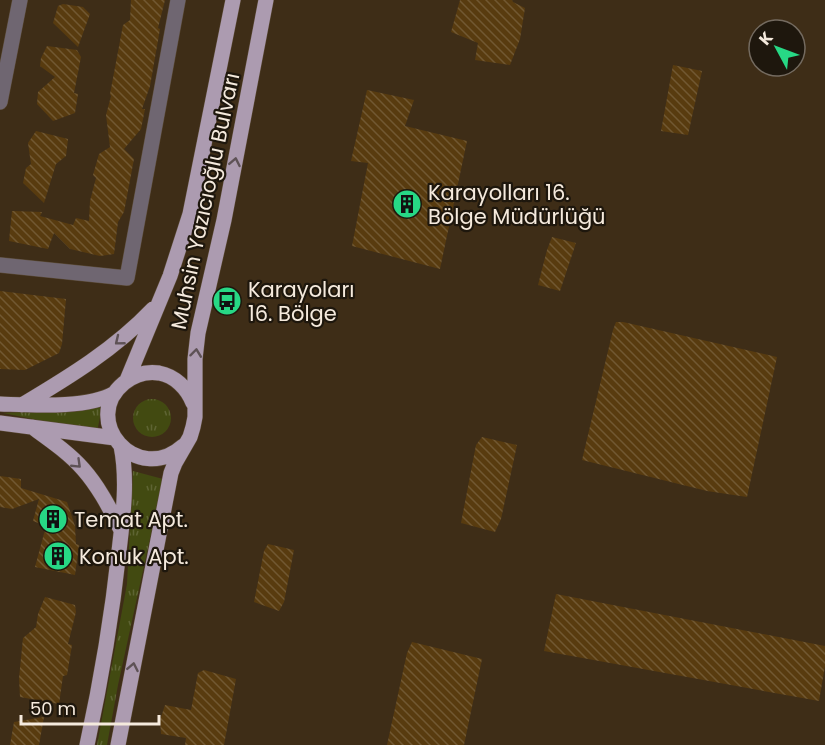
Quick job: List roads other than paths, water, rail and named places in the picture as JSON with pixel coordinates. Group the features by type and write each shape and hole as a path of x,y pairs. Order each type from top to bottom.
{"main road":[{"name":"Muhsin Yazıcıoğlu Bulvarı","path":"115,393 127,381 161,300 190,214 232,0"},
{"name":"Muhsin Yazıcıoğlu Bulvarı","path":"118,745 171,473 193,427 198,333 224,220 266,0"},
{"path":"22,405 101,355 134,328 161,300"},
{"path":"127,381 140,374 150,373 170,377 185,389 195,411"},
{"path":"0,404 76,403 106,398 115,393"},
{"path":"115,393 108,416 111,430 128,453 137,457 157,459 175,452 187,441"},
{"path":"0,423 118,442"},
{"path":"32,427 82,467 94,483 121,531"},
{"path":"87,745 99,688 121,531 124,466 118,442"}],"street":[{"path":"0,102 20,0"},
{"path":"0,265 127,278 178,0"}],"place":[{"name":"Karayolları 16. Bölge Müdürlüğü","path":"407,204"},
{"name":"Karayoları 16. Bölge","path":"227,301"},
{"name":"Temat Apt.","path":"53,519"},
{"name":"Konuk Apt.","path":"58,556"}]}
